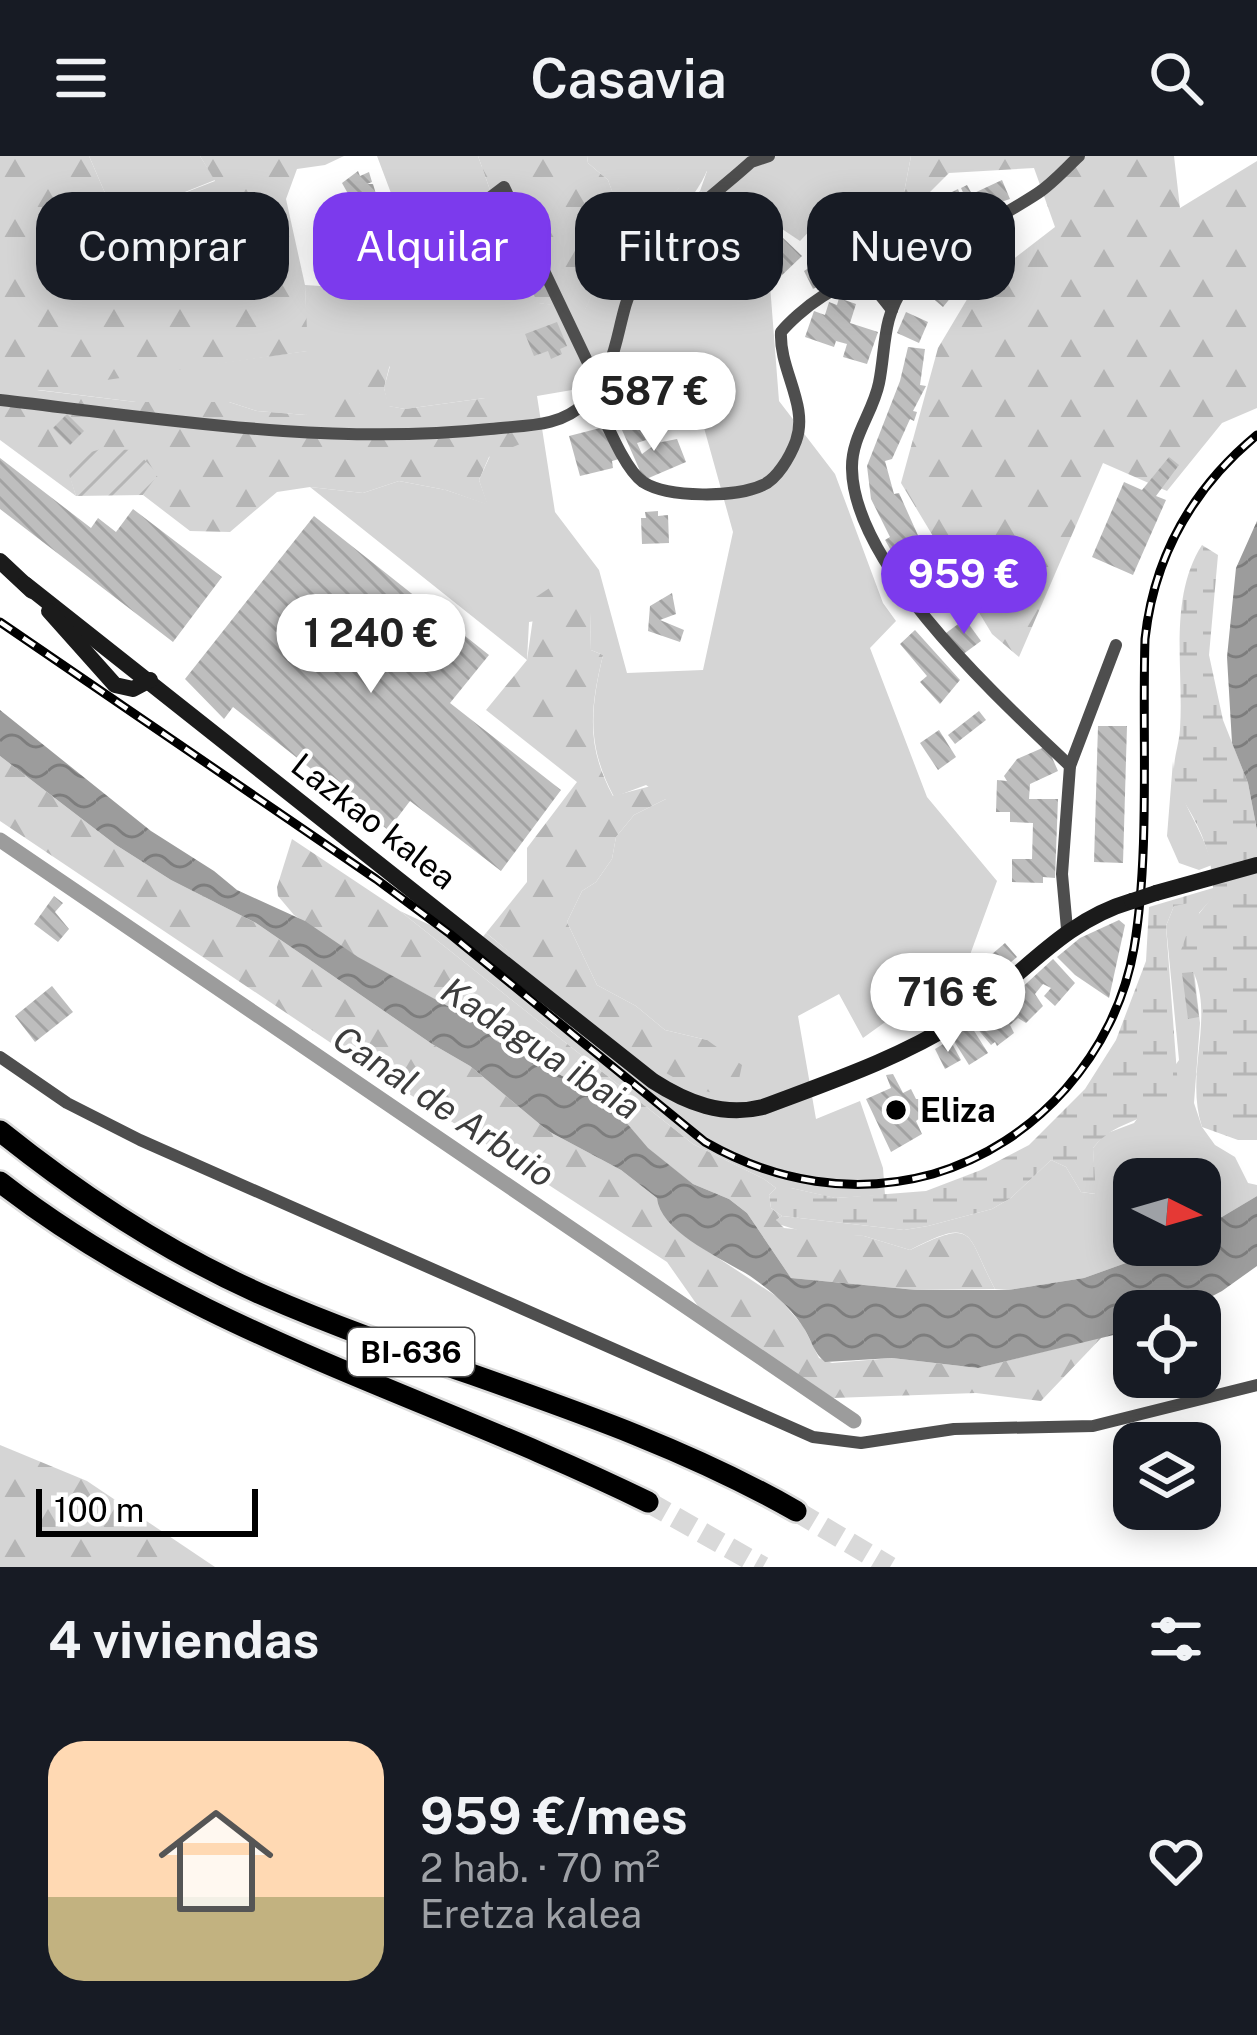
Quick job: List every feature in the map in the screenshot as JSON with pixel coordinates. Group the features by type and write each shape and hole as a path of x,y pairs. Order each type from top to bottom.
{"highway":[{"name":"BI-636","path":"0,1131 40,1164 214,1273 372,1338 643,1435 796,1511"},
{"name":"BI-636","path":"9,1189 108,1257 250,1333 648,1502"}],"street":[{"path":"0,400 294,435 414,437 555,422 580,407 595,390 617,350 636,279 656,248 751,162 769,156"},
{"path":"1070,766 964,664 891,568 861,513 852,471 855,440 879,387 886,320 906,284 972,231 1041,191 1079,156"},
{"path":"551,292 625,458 639,479 650,486 724,495 765,485 796,443 801,419 784,362 781,332 811,300 859,284 871,286 892,310"},
{"name":"Lazkao kalea","path":"0,561 674,1094 709,1108 750,1110 882,1060 954,1023 1067,929 1132,901 1257,866"},
{"name":"Lazkao kalea","path":"26,584 115,685 134,689 149,680"},
{"path":"1067,929 1062,874 1070,766 1116,645"},
{"path":"0,1057 93,1118 204,1170 813,1437 861,1443 954,1430 1071,1429 1257,1385"}],"green space":[{"path":"0,156 89,156 105,192 36,192 36,300 289,300 289,213 305,285 308,351 37,390 136,402 229,402 257,411 306,415 322,398 359,394 365,373 390,364 384,388 389,406 405,409 485,398 519,407 525,442 489,457 479,480 488,505 399,481 363,493 310,487 277,492 230,532 190,531 143,495 157,474 65,460 76,496 0,440"},
{"path":"89,156 200,156 215,180 185,192 105,192"},
{"path":"200,156 344,156 325,165 297,169 289,192 187,192 215,181"},
{"path":"377,156 478,156 491,192 391,192"},
{"path":"478,156 587,156 588,163 608,180 612,192 575,192 575,300 590,300 585,310 536,300 551,300 551,192 491,192"},
{"path":"587,156 911,156 904,192 807,192 807,234 800,241 783,230 783,192 702,192 707,171 674,192 612,192 608,180 588,163"},
{"path":"911,156 1174,156 1180,208 1257,161 1257,408 1222,423 1167,491 1103,463 1019,657 992,634 901,483 938,348 967,300 1015,300 1015,258 1055,227 1034,168 949,173 930,192 904,192"},
{"path":"708,168 695,192 673,192"},
{"path":"305,285 313,286 313,300 537,300 585,309 589,300 771,300 779,401 835,474 883,603 896,621 870,648 927,797 997,881 967,963 863,1038 839,994 798,1016 816,1119 860,1101 883,1168 885,1195 835,1198 776,1188 693,1144 400,911 475,946 486,933 632,1050 707,1040 665,1030 636,1006 597,985 567,922 582,891 596,882 612,859 616,837 634,815 666,799 646,785 614,797 605,779 594,727 603,655 591,650 590,612 529,622 527,660 310,487 363,493 399,481 487,504 479,480 490,456 485,398 405,409 388,406 384,388 390,366 359,394 306,415 257,411 229,402 136,402 31,389 307,351","holes":["642,378 701,417 733,532 703,670 627,673 599,570 555,512 537,396"]},
{"path":"101,449 135,450 158,474 143,495 76,496 64,460"},
{"path":"1202,545 1218,555 1209,655 1223,720 1248,783 1257,830 1257,1140 1238,1140 1202,1127 1198,1107 1200,994 1194,973 1180,953 1190,925 1213,896 1212,890 1199,901 1174,906 1166,926 1178,1087 1158,1108 1113,1130 1093,1148 1096,1194 1081,1192 1066,1167 1051,1160 1011,1198 992,1209 928,1226 904,1230 782,1216 771,1208 769,1195 776,1188 836,1198 926,1191 1029,1145 1085,1089 1116,1040 1146,961 1149,907 1213,888 1205,843 1179,793 1174,770 1180,729 1181,611 1191,566"},
{"path":"569,575 590,612 591,650 603,655 593,727 598,760 613,796 685,777 666,799 634,815 616,837 612,859 596,882 582,891 567,922 597,985 636,1006 665,1030 707,1040 742,1065 737,1089 709,1092 656,1067 594,1023 486,933 527,882 527,848 577,782 486,710 527,660 536,597"},
{"path":"0,756 116,845 171,880 256,923 470,1066 548,1131 621,1170 657,1198 683,1235 779,1298 803,1326 819,1358 832,1363 892,1358 978,1368 1102,1337 1041,1401 976,1393 833,1398 700,1309 667,1262 0,821"},
{"path":"1173,761 1179,788 1212,865 1199,870 1179,863 1167,836"},
{"path":"292,839 400,911 693,1144 776,1188 769,1195 771,1208 782,1216 776,1220 784,1228 864,1236 910,1250 959,1233 973,1243 995,1289 916,1290 791,1278 747,1213 729,1199 693,1184 648,1149 596,1094 495,1040 475,1021 357,957 294,915 278,896 277,887"},
{"path":"1213,889 1214,896 1199,913 1194,971 1200,1023 1194,1103 1202,1127 1215,1145 1235,1157 1248,1183 1257,1185 1257,1196 1221,1217 1221,1158 1113,1158 1113,1266 1117,1266 1084,1278 1008,1290 995,1289 973,1244 959,1233 910,1250 864,1236 807,1233 778,1224 782,1216 904,1230 928,1226 992,1209 1011,1198 1051,1160 1066,1167 1081,1192 1095,1194 1093,1148 1105,1134 1134,1123 1179,1060 1166,926 1174,906"},
{"path":"0,1445 87,1481 215,1567 0,1567"}],"water":[{"path":"1257,521 1257,830 1248,783 1232,743 1227,657 1236,568"},
{"path":"0,710 151,831 237,890 305,921 358,957 475,1021 495,1040 596,1094 648,1148 693,1184 729,1199 747,1213 791,1278 916,1290 1008,1290 1084,1278 1117,1266 1221,1266 1221,1217 1257,1196 1257,1266 1221,1292 1113,1290 1113,1335 978,1368 892,1358 825,1362 780,1300 681,1233 669,1222 657,1198 621,1170 548,1131 470,1066 256,923 171,880 116,845 0,756"}],"building":[{"path":"358,171 360,176 369,172 372,182 367,184 373,184 375,192 347,192 342,183"},
{"path":"1002,180 1007,192 976,192"},
{"path":"783,238 802,256 783,274"},
{"path":"838,300 856,304 850,323 878,332 867,364 843,357 847,344 836,341 834,347 805,337 814,311 825,315 829,302 837,305"},
{"path":"906,312 928,322 919,343 897,333"},
{"path":"557,322 567,346 560,349 562,354 551,359 548,351 534,356 525,334"},
{"path":"908,347 925,349 920,385 926,386 913,411 917,412 914,421 910,419 892,459 885,461 894,494 899,493 929,560 933,558 951,587 922,604 885,540 890,537 871,499 867,466"},
{"path":"67,414 84,431 70,445 53,428"},
{"path":"639,424 646,440 637,443 642,454 657,443 677,439 686,462 644,480 622,430"},
{"path":"604,427 619,459 612,461 613,468 580,476 569,436"},
{"path":"1169,457 1179,465 1156,496 1166,500 1133,575 1092,557 1124,482 1142,490"},
{"path":"0,458 91,528 98,518 116,532 133,509 222,577 173,642 0,509"},
{"path":"658,511 658,516 668,515 669,543 642,544 641,518 646,518 645,512"},
{"path":"314,516 489,655 450,703 561,790 501,871 410,801 388,830 233,707 224,719 185,679"},
{"path":"672,593 676,614 660,620 684,630 680,642 648,631 650,606"},
{"path":"965,619 981,641 962,655 946,633"},
{"path":"915,630 960,680 940,704 920,682 927,676 900,644"},
{"path":"979,711 986,720 955,744 948,735"},
{"path":"1098,726 1127,726 1123,863 1094,862"},
{"path":"939,730 956,757 938,770 920,743"},
{"path":"1047,746 1058,771 1030,784 1029,799 1058,799 1055,878 1043,877 1043,883 1012,882 1012,859 1032,859 1033,823 1010,822 1010,812 996,812 997,780 1007,781 1004,776 1017,759"},
{"path":"54,896 63,903 55,912 69,929 58,942 34,924"},
{"path":"1119,920 1125,925 1109,998 1057,957 1080,938"},
{"path":"1005,943 1017,957 988,981 977,967"},
{"path":"1053,959 1075,983 1055,1006 1044,996 1051,988 1043,984 1035,994 1043,1006 1026,1023 1018,1018 1010,1025 1014,1033 997,1046 995,1042 991,1045 976,1027 979,1020 991,1016"},
{"path":"1193,972 1199,1017 1188,1019 1182,973"},
{"path":"52,986 73,1012 35,1042 15,1016"},
{"path":"971,1026 988,1053 969,1065 952,1038"},
{"path":"950,1040 961,1060 945,1069 935,1049"},
{"path":"893,1074 903,1093 911,1089 930,1110 916,1121 922,1134 891,1152 866,1099 891,1088 886,1075"}],"waterway":[{"name":"Canal de Arbuio","path":"0,840 854,1421"}],"tunnel":[{"path":"648,1502 763,1567"},
{"path":"796,1511 890,1567"}],"railway":[{"path":"0,622 376,879 705,1142 787,1176 845,1184 903,1181 970,1160 1037,1117 1090,1058 1109,1023 1124,987 1139,911 1145,639 1157,580 1196,501 1257,435"}],"place":[{"name":"Eliza","path":"896,1110"}],"water label":[{"name":"Kadagua ibaia","path":"541,1048"}]}
